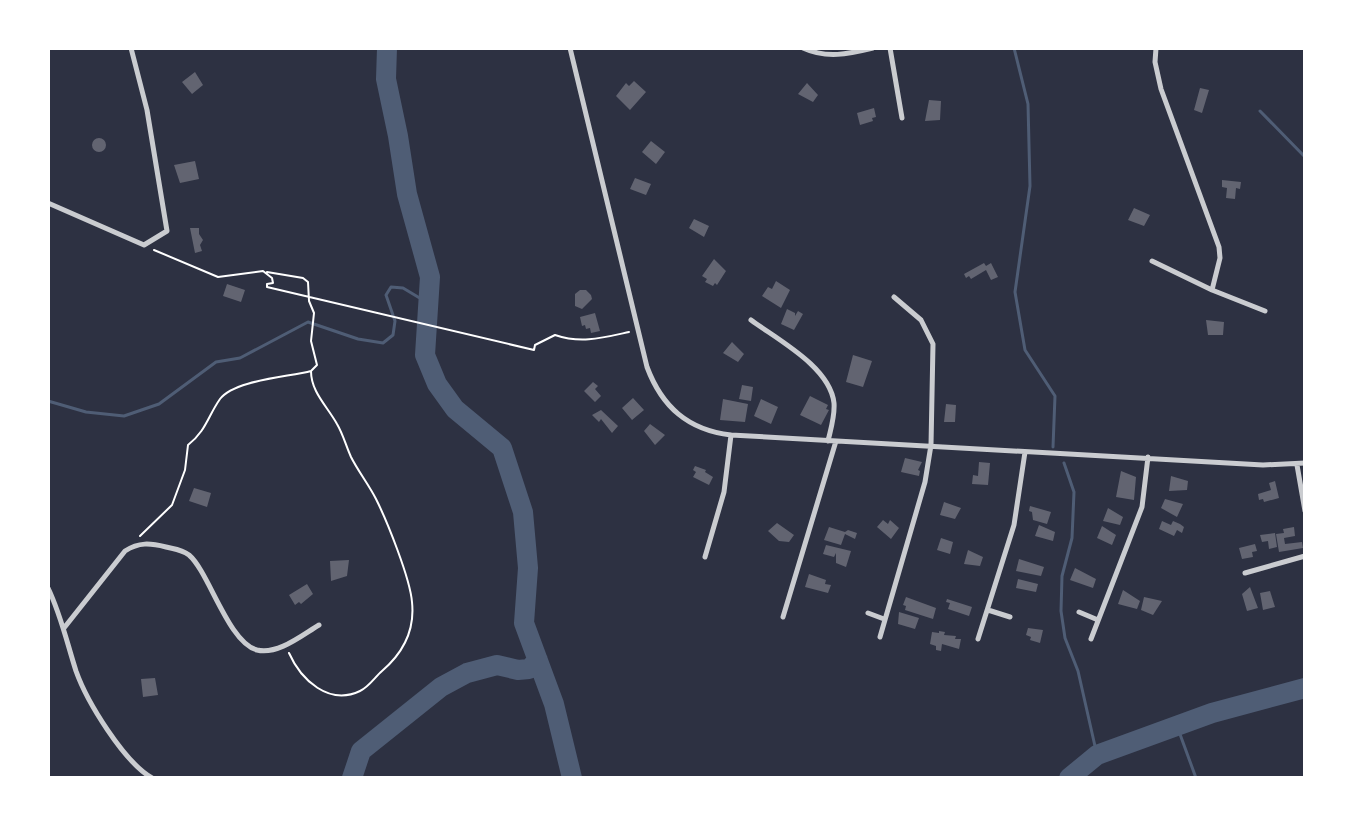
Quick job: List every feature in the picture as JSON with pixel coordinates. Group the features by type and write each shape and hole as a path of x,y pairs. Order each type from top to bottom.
{"street":[{"path":"48,203 144,245 163,235 168,224 142,86 131,48"},
{"path":"570,48 647,367 662,399 688,422 705,430 731,435 1025,452 1305,463"},
{"path":"803,48 817,54 838,56 873,48"},
{"path":"890,48 902,118"},
{"path":"1156,48 1155,62 1161,89 1219,247 1220,258 1212,290"},
{"path":"1152,261 1265,311"},
{"path":"880,637 925,482 931,445 933,344 921,320 894,297"},
{"path":"751,320 809,363 829,384 834,400 834,416 828,441"},
{"path":"705,557 724,492 731,435"},
{"path":"783,617 836,441"},
{"path":"978,639 1017,512 1025,452"},
{"path":"1091,639 1142,507 1148,457"},
{"path":"1297,465 1305,511"},
{"path":"64,628 125,551 136,544 156,544 177,549 192,558 247,645 258,650 285,644 319,625"},
{"path":"1245,573 1305,556"},
{"path":"48,588 77,674 94,707 130,762 152,778"},
{"path":"988,610 1010,617"},
{"path":"1079,612 1098,620"},
{"path":"868,613 884,619"}],"path":[{"path":"136,544 138,538 172,505 185,470 188,445 201,435 222,396 238,387 311,371 317,365 311,341 314,313 309,301 308,282 303,278 263,271 218,277 144,245"},
{"path":"263,271 272,278 273,283 267,284 267,287 534,350 535,345 555,335 592,341 638,329"},
{"path":"285,644 304,677 319,690 343,696 363,691 394,661 410,636 413,605 409,584 377,500 352,460 338,425 320,400 311,371"}],"building":[{"path":"195,72 203,85 192,94 182,82"},
{"path":"634,81 646,92 630,110 616,96 626,83 629,86"},
{"path":"807,83 818,95 813,102 798,94"},
{"path":"1200,88 1209,90 1202,113 1194,110"},
{"path":"929,100 941,101 940,120 925,121"},
{"path":"874,108 876,117 872,118 873,121 860,125 857,113"},
{"path":"99,138 106,145 99,152 92,145"},
{"path":"651,141 665,152 656,164 642,152"},
{"path":"195,161 199,179 180,183 174,165"},
{"path":"635,178 651,184 646,195 630,189"},
{"path":"1222,180 1241,182 1240,189 1236,188 1235,199 1226,198 1227,188 1222,187"},
{"path":"1134,208 1150,215 1144,226 1128,220"},
{"path":"694,219 709,226 704,237 689,228"},
{"path":"190,228 199,228 203,240 200,245 202,251 195,253"},
{"path":"714,259 726,271 713,286 705,282 707,279 702,276"},
{"path":"984,263 986,266 991,263 998,277 991,280 986,270 971,279 969,276 966,278 964,274"},
{"path":"776,281 790,290 781,308 762,296 768,287 772,289"},
{"path":"227,284 245,290 241,302 223,296"},
{"path":"586,290 592,299 582,309 575,306 575,294"},
{"path":"787,309 795,316 798,311 803,314 794,330 781,324"},
{"path":"595,313 600,331 591,333 590,328 582,326 580,317"},
{"path":"1206,320 1224,322 1223,335 1208,335"},
{"path":"732,342 744,354 738,362 723,353"},
{"path":"853,355 872,361 863,387 846,382"},
{"path":"593,382 601,396 595,402 584,391"},
{"path":"742,385 753,387 751,401 739,399"},
{"path":"810,396 828,405 826,409 829,410 821,425 800,415"},
{"path":"633,398 644,410 632,420 622,408"},
{"path":"723,399 748,404 745,422 720,420"},
{"path":"761,399 778,407 771,424 754,416"},
{"path":"946,404 956,405 955,422 944,422"},
{"path":"601,410 618,426 612,433 601,419 599,422 592,415"},
{"path":"650,424 665,435 655,445 644,431"},
{"path":"905,458 922,462 919,476 901,472"},
{"path":"979,462 990,463 988,485 972,484 973,475 978,476"},
{"path":"695,466 713,477 709,485 693,477"},
{"path":"1121,471 1136,477 1134,500 1116,497"},
{"path":"1171,476 1188,481 1187,490 1169,491"},
{"path":"1275,481 1279,498 1264,502 1263,499 1259,500 1258,494 1271,490 1269,483"},
{"path":"194,488 211,493 207,507 189,501"},
{"path":"1165,499 1183,504 1177,517 1161,508"},
{"path":"944,502 961,508 955,519 940,515"},
{"path":"1030,506 1051,512 1047,524 1033,520"},
{"path":"1108,508 1123,517 1120,525 1103,521"},
{"path":"883,520 888,524 890,520 899,528 891,539 877,527"},
{"path":"1162,521 1171,525 1173,521 1180,524 1184,527 1182,533 1177,530 1174,536 1159,529"},
{"path":"777,523 794,535 789,542 779,541 768,531"},
{"path":"1039,525 1055,532 1053,541 1035,536"},
{"path":"1102,526 1116,535 1112,545 1097,538"},
{"path":"829,527 857,533 855,539 845,534 841,545 824,540"},
{"path":"1294,527 1295,536 1284,538 1285,544 1302,542 1303,548 1279,552 1276,534"},
{"path":"1275,533 1277,547 1269,549 1268,541 1262,542 1260,535"},
{"path":"941,538 953,542 950,554 937,550"},
{"path":"1255,544 1257,551 1252,552 1253,557 1242,559 1239,548"},
{"path":"826,545 851,551 846,567 836,563 836,553 834,557 823,554"},
{"path":"968,550 983,557 980,566 964,564"},
{"path":"1019,559 1044,567 1041,576 1016,571"},
{"path":"349,560 347,576 331,581 330,561"},
{"path":"1075,568 1096,579 1093,588 1070,580"},
{"path":"809,574 831,585 828,593 805,587"},
{"path":"1018,579 1038,584 1036,592 1016,588"},
{"path":"307,584 313,594 295,605 289,595"},
{"path":"1250,587 1258,608 1247,611 1242,594"},
{"path":"1123,590 1140,601 1137,609 1118,604"},
{"path":"1270,591 1275,607 1263,610 1260,593"},
{"path":"906,597 936,608 933,619 905,610"},
{"path":"1144,597 1162,601 1153,615 1141,610"},
{"path":"947,599 972,607 969,616 948,609 950,603 946,602"},
{"path":"899,612 919,618 915,629 898,624"},
{"path":"1028,628 1043,630 1040,643 1026,635"},
{"path":"939,631 961,639 959,649 942,644 941,651 936,650 936,646 930,644 932,632"},
{"path":"155,678 158,695 143,697 141,679"}],"waterway":[{"path":"387,48 386,79 407,194 430,277 425,355 437,384 455,409 502,448 523,512 528,568 524,623 554,704 572,778"},
{"path":"1014,48 1028,104 1030,186 1015,292 1025,350 1055,396 1053,447"},
{"path":"1260,111 1305,157"},
{"path":"48,401 86,412 124,416 159,404 216,362 240,358 308,322 358,339 383,343 393,335 395,321 386,295 391,287 403,288 428,303"},
{"path":"1064,463 1074,492 1072,538 1062,576 1061,611 1065,638 1078,671 1097,755"},
{"path":"352,778 361,751 441,687 467,673 497,665 529,669 538,660"},
{"path":"1069,778 1097,755 1212,713 1305,688"},
{"path":"1177,726 1196,778"}]}
